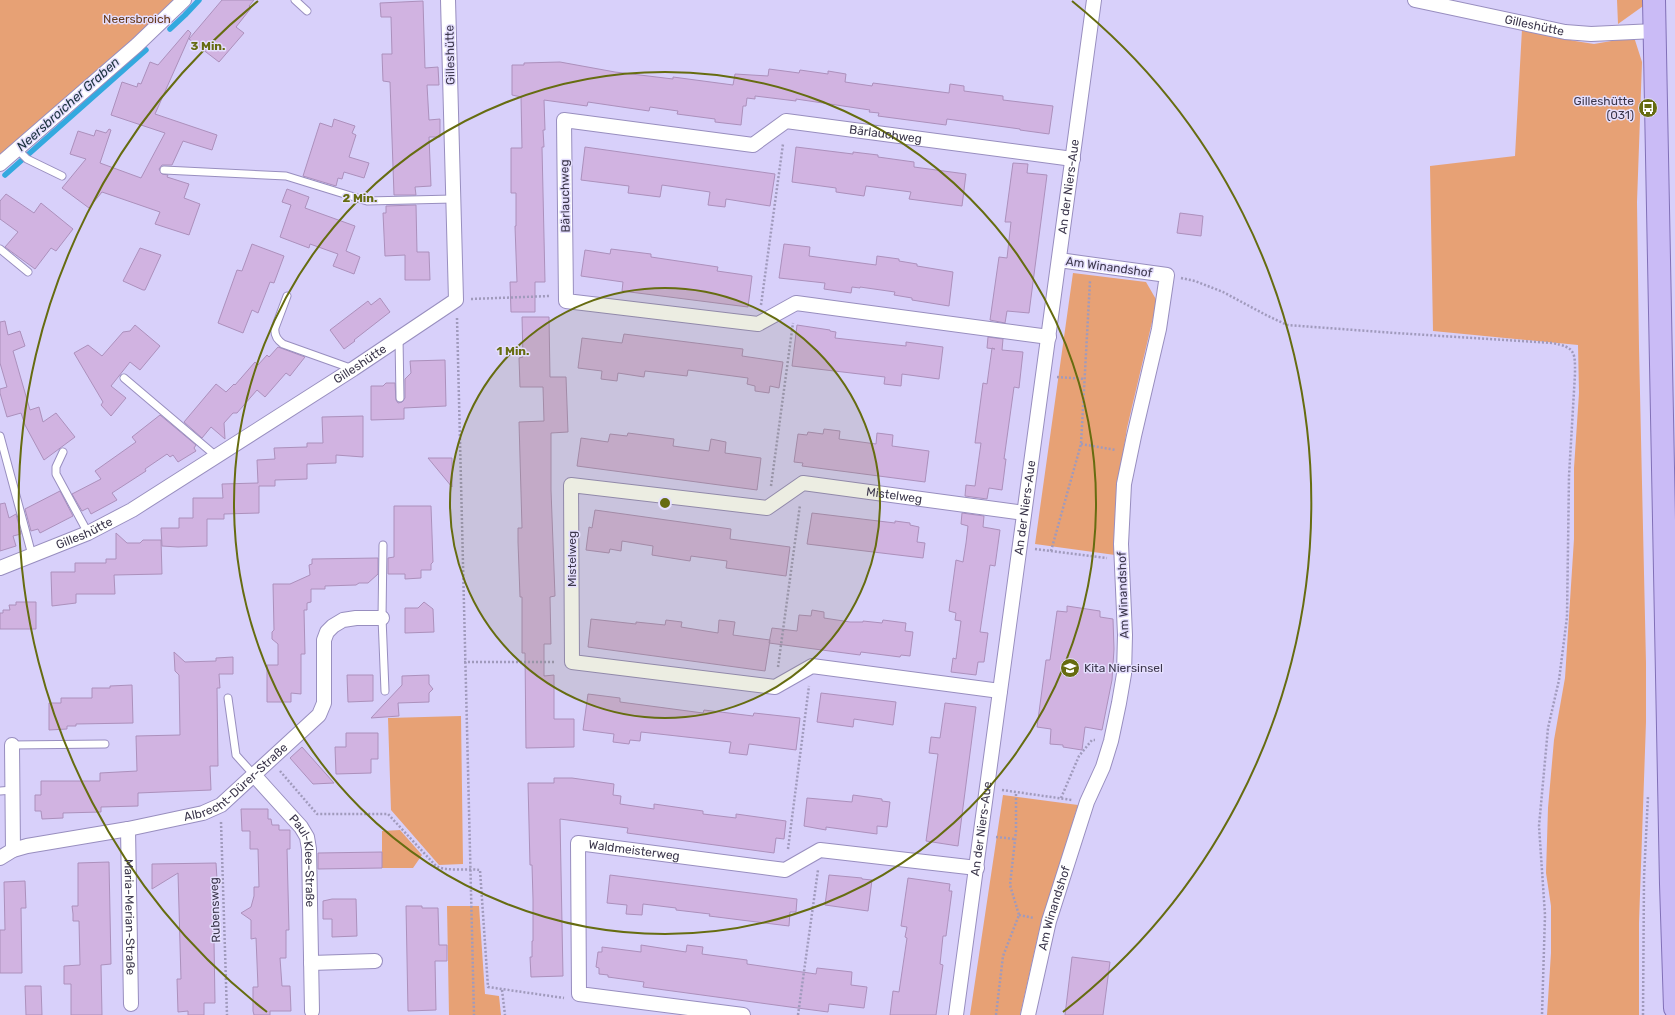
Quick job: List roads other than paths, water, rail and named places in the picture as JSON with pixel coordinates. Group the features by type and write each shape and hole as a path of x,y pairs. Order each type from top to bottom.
{"main road":[{"path":"1654,0 1671,884 1675,1008"}],"street":[{"path":"0,164 23,154 184,0"},
{"name":"Gilleshütte","path":"0,568 88,533 132,510 353,369 456,300 448,0"},
{"name":"An der Niers-Aue","path":"956,1015 1094,0"},
{"name":"Gilleshütte","path":"1414,0 1565,32 1591,34 1655,31"},
{"name":"Bärlauchweg","path":"1049,337 796,303 758,324 566,301 564,120 753,145 786,121 1073,159"},
{"name":"Am Winandshof","path":"1028,1015 1049,921 1087,802 1103,767 1111,741 1119,703 1125,661 1122,560 1122,514 1124,484 1159,329 1167,275 1059,260"},
{"name":"Mistelweg","path":"1000,691 812,666 775,687 572,662 571,485 768,508 803,483 1024,513"},
{"name":"Albrecht-Dürer-Straße","path":"0,858 13,850 27,846 128,829 203,813 221,805 317,718 323,707 324,640 330,628 338,622 349,618 382,618"},
{"path":"12,745 6,791 13,850"},
{"name":"Paul-Klee-Straße","path":"254,775 301,827 307,837 309,849 312,1011"},
{"name":"Maria-Merian-Straße","path":"128,829 131,1004"},
{"name":"Waldmeisterweg","path":"743,1015 579,994 578,843 785,870 820,850 977,868"},
{"path":"311,963 375,961"}],"lane":[{"path":"295,0 307,11"},
{"path":"23,154 62,176"},
{"path":"164,170 286,176 367,201 453,199"},
{"path":"0,249 28,272"},
{"path":"287,296 275,328 275,334 279,340 283,344 353,369"},
{"path":"398,338 400,398"},
{"path":"124,378 216,456"},
{"path":"0,436 32,555"},
{"path":"63,452 56,467 56,474 88,533"},
{"path":"383,545 382,618 385,691"},
{"path":"228,698 236,755 254,775"},
{"path":"12,745 105,744"}],"waterway":[{"name":"Neersbroicher Graben","path":"170,29 199,0"},
{"name":"Neersbroicher Graben","path":"5,175 146,50"}],"place":[{"name":"Gilleshütte (031)","path":"1648,108"},
{"name":"Kita Niersinsel","path":"1070,668"}],"park label":[{"name":"Neersbroich","path":"137,19"}]}
